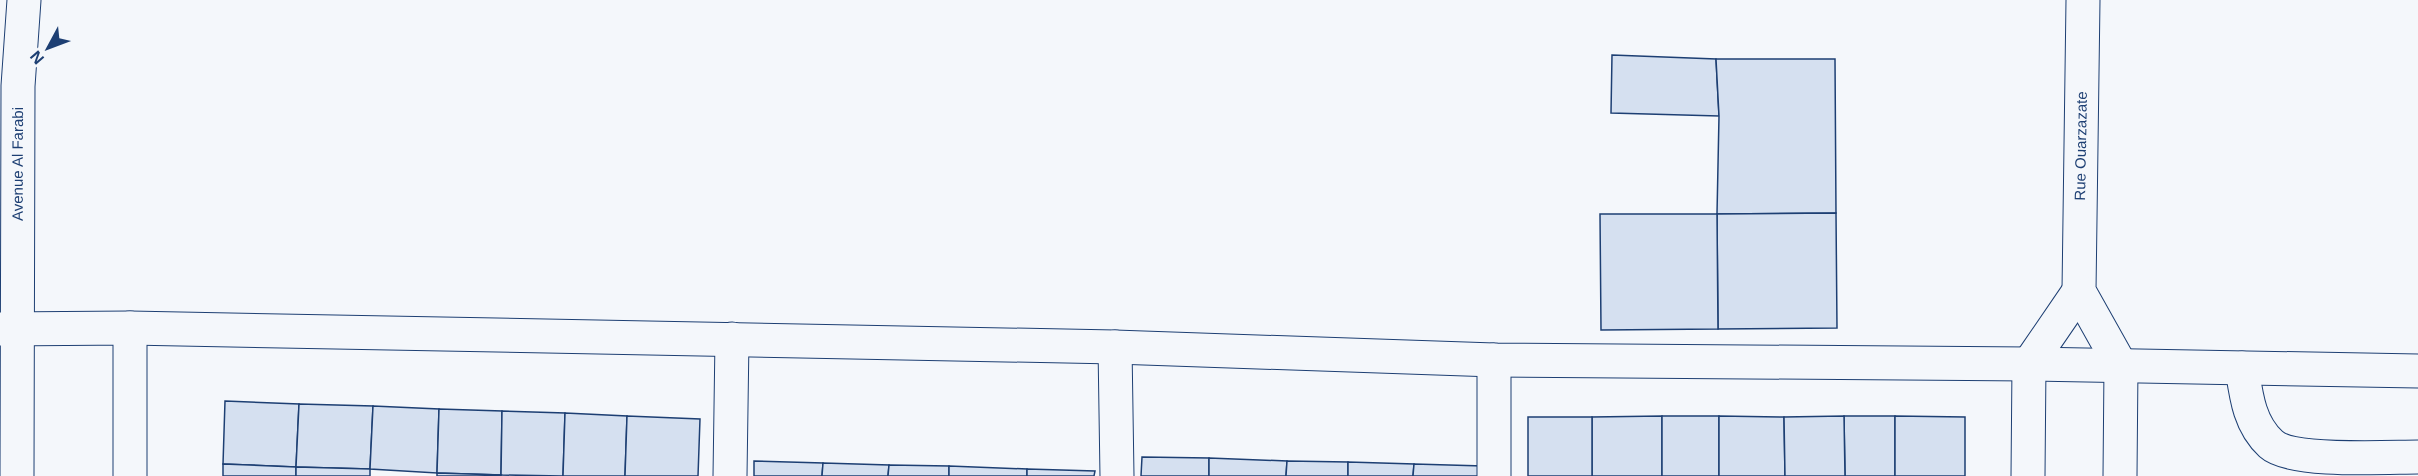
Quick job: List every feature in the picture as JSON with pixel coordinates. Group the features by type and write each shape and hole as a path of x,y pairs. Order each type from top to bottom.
{"street":[{"name":"Avenue Al Farabi","path":"17,476 9,329 18,87 24,0"},
{"name":"Rue Ouarzazate","path":"2079,291 2083,0"},
{"path":"2028,476 2029,364 2079,291 2121,366 2120,476"},
{"path":"9,329 130,328 1116,347 1494,360 2029,364 2418,371"},
{"path":"130,328 130,476"},
{"path":"730,476 732,339"},
{"path":"1116,347 1117,476"},
{"path":"1494,360 1494,476"},
{"path":"2242,368 2248,410 2272,446 2290,453 2343,458 2418,456"}],"building":[{"path":"1612,55 1716,59 1719,116 1611,113"},
{"path":"1716,59 1835,59 1836,213 1717,214 1719,116"},
{"path":"1836,213 1837,328 1718,329 1717,214"},
{"path":"1600,214 1717,214 1718,329 1601,330"},
{"path":"225,401 299,404 296,467 223,464"},
{"path":"299,404 373,406 370,469 296,467"},
{"path":"373,406 439,409 437,473 370,469"},
{"path":"439,409 502,411 501,475 437,473"},
{"path":"502,411 565,413 563,476 501,475"},
{"path":"565,413 627,416 625,476 563,476"},
{"path":"627,416 700,419 698,476 625,476"},
{"path":"1662,416 1662,476 1592,476 1592,417"},
{"path":"1662,416 1719,416 1719,476 1662,476"},
{"path":"1719,416 1784,417 1785,476 1719,476"},
{"path":"1844,416 1895,416 1895,476 1845,476"},
{"path":"1844,416 1845,476 1785,476 1784,417"},
{"path":"1895,416 1965,417 1965,476 1895,476"},
{"path":"1528,417 1592,417 1592,476 1528,476"},
{"path":"1142,457 1209,458 1209,476 1141,476"},
{"path":"1209,458 1287,461 1286,476 1209,476"},
{"path":"754,461 823,463 822,476 754,476"},
{"path":"1287,461 1348,462 1348,476 1286,476"},
{"path":"1348,462 1414,464 1413,476 1348,476"},
{"path":"823,463 889,465 888,476 822,476"},
{"path":"223,464 296,467 296,476 223,476"},
{"path":"1414,464 1483,466 1482,476 1413,476"},
{"path":"889,465 949,466 949,476 888,476"},
{"path":"949,466 1027,469 1027,476 949,476"},
{"path":"296,467 370,469 370,476 296,476"},
{"path":"1027,469 1095,471 1094,476 1027,476"},
{"path":"437,473 501,475 437,476"}]}
